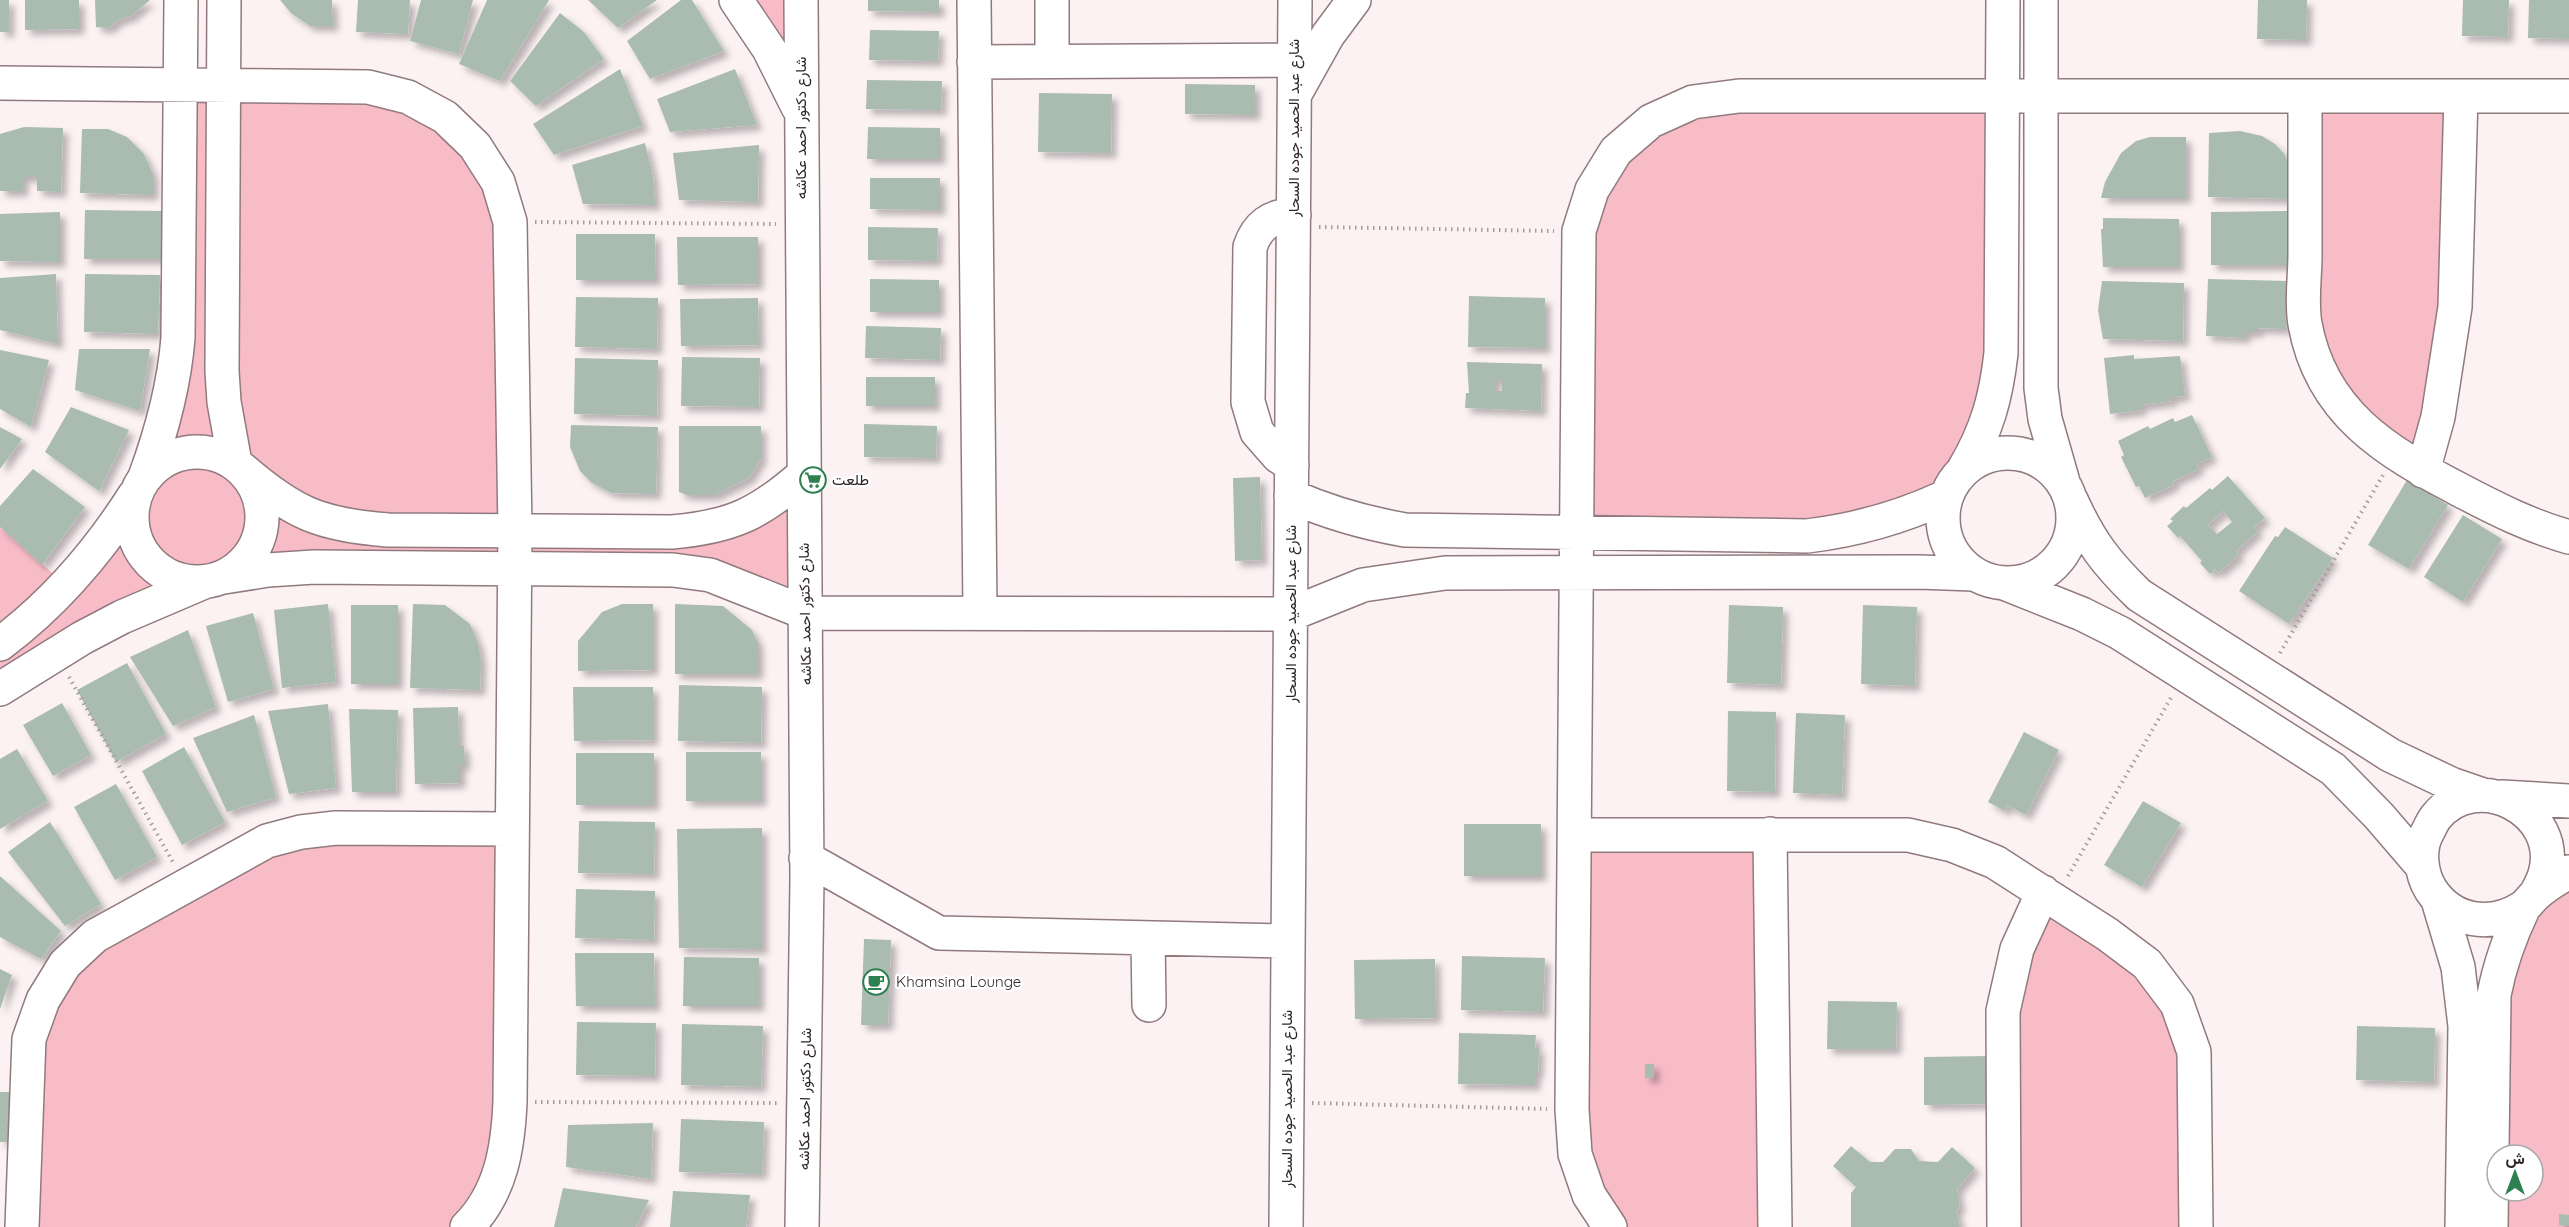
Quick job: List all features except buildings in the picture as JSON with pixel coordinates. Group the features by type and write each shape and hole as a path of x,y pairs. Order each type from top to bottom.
{"street":[{"path":"181,0 178,338 175,373 161,432 140,486 131,520 138,546 143,553 154,567 177,580 214,580 268,570 314,567 673,570 710,575 806,613 1291,615 1362,585 1445,573 1919,572 1973,574"},
{"path":"0,689 82,638 122,617 214,580 242,565 255,548 262,527 262,506 259,496 255,486 238,466 225,412 222,371 224,0"},
{"path":"736,0 769,49 801,114"},
{"name":"شارع دكتور احمد عكاشه","path":"801,0 803,475 806,613 806,1104 801,1222"},
{"path":"974,0 981,613"},
{"path":"1052,0 1052,61"},
{"name":"شارع عبد الحميد جوده السحار","path":"1286,1226 1295,0"},
{"path":"1294,96 1328,35 1354,0"},
{"path":"2003,0 2001,353 1998,384 1991,414 1980,442 1964,469 1953,482 1946,497 1942,518 1946,540 1957,559 1973,574 1988,581 2004,583 2025,581 2044,573 2059,559 2069,541 2074,521 2045,420 2041,388 2041,0"},
{"path":"974,62 1294,60"},
{"path":"0,83 368,87 408,97 445,117 476,146 498,182 510,222 515,531 510,1102 508,1143 497,1183 476,1218 467,1227"},
{"path":"1610,1227 1589,1195 1575,1154 1572,1110 1579,231 1592,190 1616,151 1651,121 1693,102 1739,96 2569,96"},
{"path":"2305,96 2305,323 2317,362 2336,398 2363,429 2395,454 2423,471 2508,515 2538,528 2569,537"},
{"path":"2423,471 2438,417 2455,307 2461,96"},
{"path":"1293,221 1284,215 1265,223 1258,230 1250,247 1248,402 1257,432 1292,480 1328,512 1366,523 1405,530 1808,536 1879,524 1946,497"},
{"path":"0,644 48,604 73,579 95,552 140,486 163,460 187,452 212,453 238,466 272,495 308,515 347,527 388,530 672,532 709,529 744,518 776,500 803,475"},
{"path":"1964,469 1989,455 2017,453 2043,462 2067,491 2087,536 2110,568 2139,595 2390,755 2451,784 2523,808 2539,826 2547,849 2546,873 2503,955 2494,995 2491,1227"},
{"path":"2004,583 2073,610 2120,633 2333,770 2379,816 2422,866"},
{"path":"2569,801 2492,796 2457,801 2436,817 2424,840 2422,866 2427,884 2438,900 2457,915 2480,921 2503,918 2569,872"},
{"path":"22,1227 29,1039 43,1000 65,964 95,936 267,841 301,832 336,828 512,829"},
{"path":"1770,834 1775,1227"},
{"path":"1575,835 1908,835 1953,845 1995,862 2107,934 2147,964 2177,1004 2194,1052 2196,1227"},
{"path":"806,858 939,933 1288,940"},
{"path":"2004,1227 2003,1011 2017,949 2048,896"},
{"path":"2438,900 2458,967 2464,1026 2462,1227"},
{"path":"1148,938 1149,1005"}],"path":[{"path":"1293,221 1579,231"},
{"path":"510,222 801,224"},
{"path":"2266,676 2395,454"},
{"path":"56,656 186,885"},
{"path":"2048,896 2184,674"},
{"path":"510,1102 806,1104"},
{"path":"1287,1102 1572,1110"}],"shaded area":[{"path":"736,0 800,0 801,114"},
{"path":"180,85 408,97 498,182 515,531 672,532 803,475 806,613 710,575 224,577 0,689 0,527 67,586 158,443"},
{"path":"2002,96 2001,353 1964,469 1953,482 1945,497 1879,524 1577,533 1592,190 1693,102"},
{"path":"2305,96 2461,96 2423,471 2317,362"},
{"path":"512,829 510,1102 467,1227 22,1227 29,1039 65,964 267,841"},
{"path":"1770,834 1775,1227 1610,1227 1589,1195 1575,835"},
{"path":"2569,872 2569,1227 2491,1227 2492,1203 2545,1203 2545,1143 2494,1143 2500,964"},
{"path":"2043,892 2177,1004 2196,1227 2004,1227 2003,1011"}],"place":[{"name":"طلعت","path":"813,480"},
{"name":"Khamsina Lounge","path":"876,982"}]}
